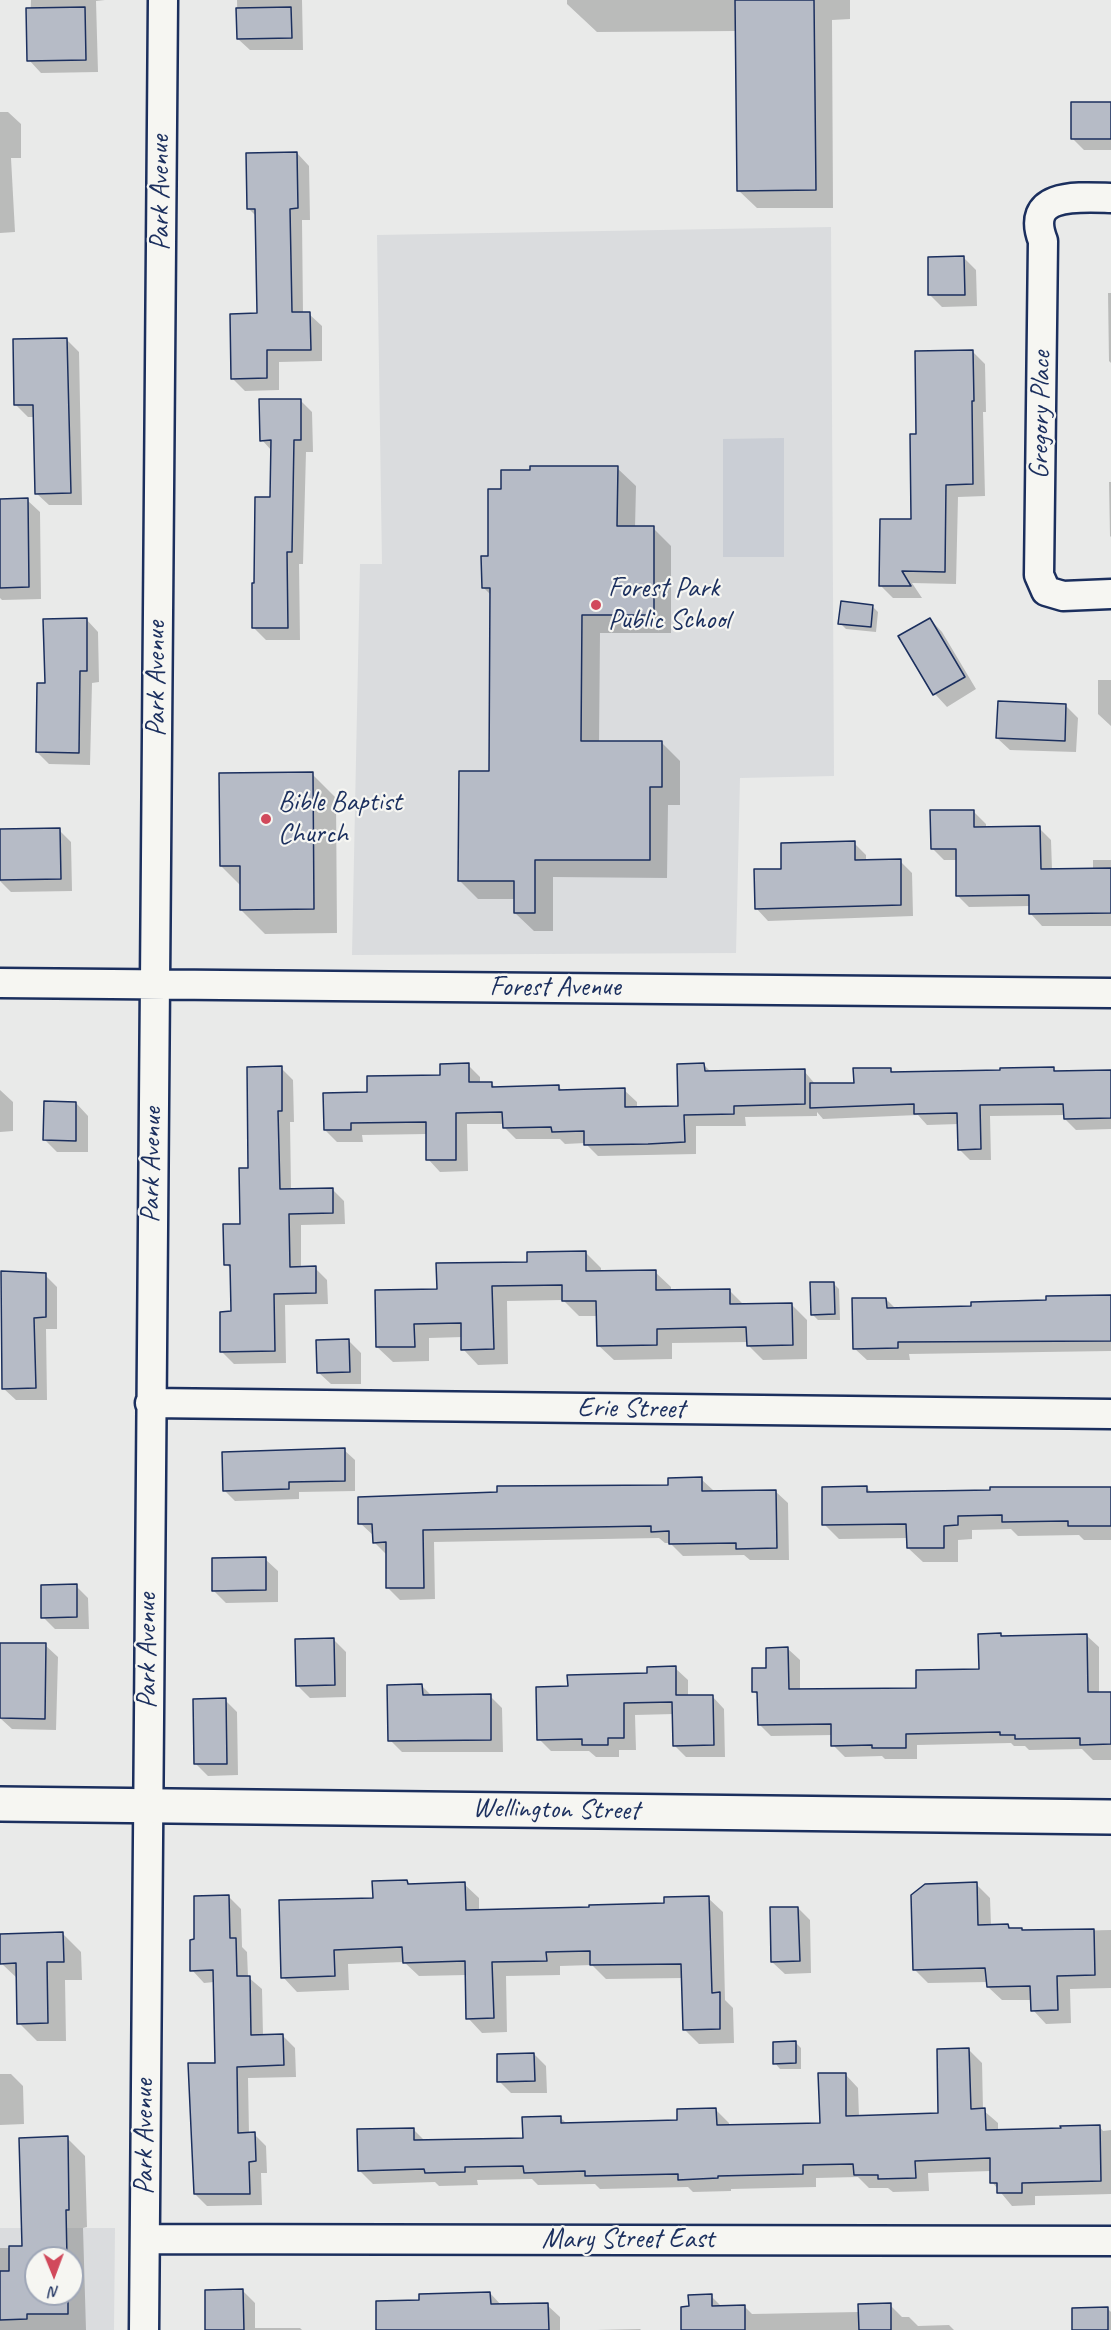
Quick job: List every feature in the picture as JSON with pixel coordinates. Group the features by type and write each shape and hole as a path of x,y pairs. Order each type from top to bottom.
{"street":[{"name":"Park Avenue","path":"144,2330 163,0"},
{"name":"Gregory Place","path":"1111,198 1065,198 1046,206 1039,213 1038,228 1043,241 1039,575 1046,591 1063,596 1111,594"},
{"name":"Forest Avenue","path":"0,982 1111,993"},
{"name":"Erie Street","path":"150,1403 1111,1414"},
{"name":"Wellington Street","path":"0,1804 1111,1816"},
{"name":"Mary Street East","path":"145,2239 1111,2241"}],"shaded area":[{"name":"Forest Park Public School","path":"831,227 834,776 740,778 736,953 352,955 360,564 382,564 377,235"},
{"path":"784,438 784,557 723,557 723,439"},
{"path":"0,2228 115,2228 114,2330 0,2330"}],"building":[{"path":"735,0 814,0 816,190 737,191"},
{"path":"85,7 86,60 27,61 26,8"},
{"path":"291,7 292,38 237,39 236,8"},
{"path":"1071,102 1111,102 1111,139 1071,139"},
{"path":"297,152 298,208 290,209 292,312 310,312 311,350 267,350 267,378 231,379 230,314 257,313 255,209 247,209 246,153"},
{"path":"964,256 965,295 928,295 928,257"},
{"path":"67,338 71,493 35,494 33,405 14,405 13,339"},
{"path":"973,350 973,484 946,485 945,572 902,571 911,586 879,586 880,519 911,519 910,434 916,434 915,351"},
{"path":"259,399 301,399 301,440 294,440 292,552 287,552 288,628 252,628 255,497 270,497 271,440 260,441"},
{"path":"530,466 618,466 617,526 654,526 654,615 582,615 581,741 662,741 662,787 650,787 650,860 535,860 535,913 514,913 514,881 458,881 459,771 489,771 490,588 482,588 481,556 488,556 488,489 501,489 501,470 530,470"},
{"path":"28,498 29,587 0,588 0,499"},
{"path":"841,601 873,605 871,627 838,624"},
{"path":"87,618 87,671 80,671 79,753 36,752 37,683 45,683 43,619"},
{"path":"930,618 965,677 933,695 898,636"},
{"path":"998,701 1066,704 1065,741 996,738"},
{"name":"Bible Baptist Church","path":"313,772 314,909 240,910 240,866 220,866 219,773"},
{"path":"930,810 974,810 974,827 1040,826 1041,869 1111,868 1111,913 1029,914 1029,895 956,896 956,849 931,849"},
{"path":"60,828 61,879 0,880 0,829"},
{"path":"855,841 855,860 901,859 901,905 755,909 754,869 781,869 781,843"},
{"path":"469,1063 469,1082 492,1082 492,1087 559,1085 559,1090 625,1088 625,1107 678,1106 677,1064 704,1063 705,1071 805,1069 805,1104 734,1106 734,1114 684,1115 685,1142 648,1144 584,1145 584,1131 552,1132 551,1127 503,1128 502,1112 456,1113 456,1160 426,1160 426,1122 351,1123 351,1130 324,1130 323,1093 367,1092 367,1076 440,1075 440,1064"},
{"path":"282,1066 282,1111 278,1111 280,1189 333,1188 333,1213 289,1214 290,1267 316,1266 316,1293 274,1294 275,1351 220,1352 220,1312 231,1311 230,1265 224,1265 223,1224 240,1224 239,1168 248,1168 247,1067"},
{"path":"1054,1067 1054,1071 1111,1070 1111,1118 1064,1119 1063,1104 980,1105 981,1149 958,1150 957,1113 914,1114 914,1104 810,1108 810,1083 854,1083 853,1068 891,1068 891,1072"},
{"path":"44,1101 76,1102 76,1141 43,1140"},
{"path":"586,1251 586,1271 656,1270 656,1290 730,1289 730,1304 792,1303 793,1345 747,1346 746,1327 657,1329 657,1345 597,1346 596,1301 562,1301 562,1285 492,1286 494,1349 461,1350 461,1323 414,1324 415,1347 376,1347 375,1290 437,1289 436,1263 527,1262 527,1252"},
{"path":"1,1271 46,1273 46,1317 34,1318 36,1388 2,1389"},
{"path":"810,1282 834,1282 835,1314 811,1315"},
{"path":"1111,1295 1111,1341 898,1342 898,1348 853,1349 852,1298 886,1298 887,1308 971,1306 971,1302 1046,1300 1046,1296"},
{"path":"349,1339 350,1372 317,1373 316,1340"},
{"path":"345,1448 345,1481 289,1482 289,1489 223,1491 222,1452"},
{"path":"702,1477 702,1491 776,1490 777,1548 736,1549 736,1543 669,1544 669,1531 651,1532 651,1526 423,1530 424,1588 386,1588 386,1542 373,1543 372,1524 358,1524 358,1497 497,1492 497,1486 668,1485 668,1478"},
{"path":"867,1486 867,1492 990,1490 990,1487 1111,1487 1111,1526 1068,1526 1068,1521 1002,1522 1002,1515 958,1516 958,1525 944,1526 944,1548 907,1548 906,1524 822,1525 822,1487"},
{"path":"266,1557 266,1590 212,1591 212,1558"},
{"path":"77,1584 77,1617 41,1618 41,1585"},
{"path":"1001,1633 1001,1636 1087,1634 1088,1692 1111,1692 1111,1744 1080,1745 1080,1738 1015,1739 1015,1735 1000,1735 1000,1732 906,1734 906,1748 872,1748 872,1745 831,1746 831,1724 758,1725 757,1692 752,1692 752,1668 766,1668 766,1648 788,1647 789,1689 916,1688 916,1670 979,1669 978,1634"},
{"path":"334,1638 335,1685 296,1686 295,1639"},
{"path":"0,1643 46,1643 45,1719 0,1718"},
{"path":"676,1666 676,1695 713,1695 714,1745 673,1746 672,1702 624,1703 624,1738 608,1738 608,1745 582,1745 582,1739 537,1740 536,1687 568,1686 567,1675 647,1673 647,1667"},
{"path":"422,1684 423,1695 491,1694 491,1740 388,1741 387,1685"},
{"path":"226,1698 227,1764 194,1764 193,1699"},
{"path":"407,1880 408,1884 465,1882 466,1910 664,1903 664,1897 709,1896 712,1993 720,1992 720,2029 683,2030 681,1964 590,1965 590,1951 546,1952 547,1961 492,1962 494,2018 466,2019 465,1961 403,1963 402,1947 334,1950 335,1976 281,1978 279,1900 373,1898 372,1881"},
{"path":"977,1882 978,1925 1008,1924 1009,1928 1022,1928 1022,1930 1094,1929 1095,1975 1057,1976 1058,2010 1031,2011 1030,1986 987,1987 985,1968 913,1970 911,1895 925,1884"},
{"path":"229,1895 230,1938 236,1938 237,1976 250,1976 251,2035 283,2034 284,2065 237,2067 238,2133 255,2132 256,2161 249,2162 250,2194 194,2194 188,2063 215,2063 213,1970 190,1971 190,1940 194,1939 194,1896"},
{"path":"770,1907 798,1907 800,1961 771,1962"},
{"path":"63,1932 64,1962 47,1962 48,2023 17,2024 16,1963 0,1964 0,1934"},
{"path":"796,2041 796,2063 773,2064 773,2042"},
{"path":"969,2048 971,2109 985,2108 986,2130 1100,2125 1101,2181 1022,2183 1022,2193 997,2193 997,2183 990,2183 990,2158 915,2161 916,2178 878,2179 878,2175 854,2175 853,2164 803,2165 803,2174 718,2176 718,2178 678,2180 678,2174 585,2176 585,2171 524,2173 523,2166 465,2167 465,2172 425,2173 424,2169 358,2171 357,2129 414,2128 414,2140 523,2138 522,2117 561,2116 561,2123 677,2120 677,2109 716,2108 717,2125 820,2123 818,2073 846,2073 846,2116 938,2113 937,2049"},
{"path":"534,2053 535,2081 497,2082 497,2054"},
{"path":"68,2136 69,2210 66,2210 67,2246 24,2246 24,2306 68,2306 68,2314 27,2314 27,2319 0,2320 0,2271 9,2271 9,2246 22,2246 19,2138"},
{"path":"243,2289 244,2330 205,2330 205,2290"},
{"path":"490,2292 491,2304 548,2303 549,2330 376,2330 376,2301 419,2300 419,2294"},
{"path":"712,2294 712,2306 745,2305 745,2330 681,2330 681,2307 689,2306 688,2295"},
{"path":"891,2303 891,2330 859,2330 858,2304"},
{"path":"1108,2307 1108,2330 1072,2330 1072,2308"}],"place":[{"name":"Forest Park Public School","path":"596,605"},
{"name":"Bible Baptist Church","path":"266,819"}]}
